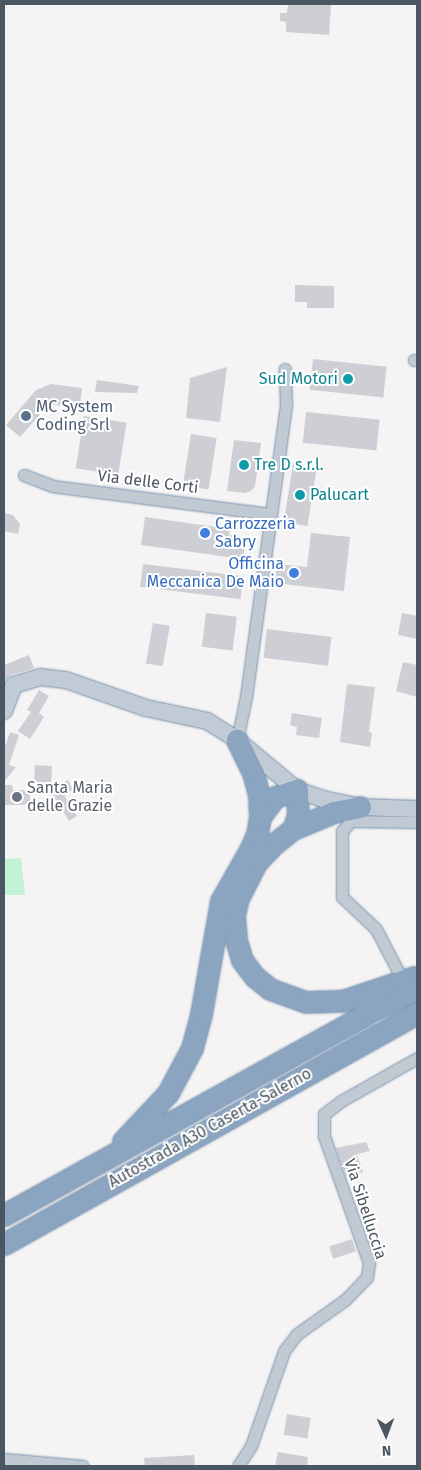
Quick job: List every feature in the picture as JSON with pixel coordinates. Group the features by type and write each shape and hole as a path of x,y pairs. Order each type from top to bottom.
{"highway":[{"path":"110,1154 168,1093 192,1048 201,1014 221,901 251,848 260,817 259,795 253,773 237,740"},
{"path":"260,817 275,797 297,790 298,815 293,829"},
{"path":"360,807 334,812 293,829 274,843 256,863 238,898 234,916 236,940 242,960 255,977 270,989 306,1002 322,1003 363,995 412,980"},
{"name":"Autostrada A30 Caserta-Salerno","path":"4,1215 412,980"},
{"name":"Autostrada A30 Caserta-Salerno","path":"4,1244 417,1013"},
{"path":"392,1026 417,1019"}],"street":[{"path":"237,740 246,696 286,405 285,368"},
{"name":"Via delle Corti","path":"24,476 52,486 270,514"},
{"path":"4,711 7,689 14,685 40,677 66,680 146,708 207,721 237,740 297,790 322,799 360,807 417,809"},
{"path":"412,980 376,929 342,897 342,831 351,821 417,822"},
{"name":"Via Sibelluccia","path":"238,1466 251,1446 284,1351 297,1334 346,1299 367,1277 369,1263 324,1136 324,1114 341,1101 417,1058"},
{"path":"4,1459 83,1466"}],"green space":[{"path":"21,858 25,895 4,895 4,859"}],"building":[{"path":"288,4 331,5 329,35 286,32 286,22 280,21 280,13 287,13"},
{"path":"295,285 334,286 334,308 307,308 307,302 295,302"},
{"name":"Sud Motori","path":"313,359 387,367 383,398 310,390"},
{"path":"227,367 220,422 186,418 190,378"},
{"path":"97,380 139,386 137,393 95,392"},
{"name":"MC System Coding Srl","path":"51,384 82,388 80,404 67,403 66,406 49,404 20,437 6,425 36,390"},
{"path":"306,412 380,420 376,451 303,443"},
{"path":"84,416 126,423 118,475 76,468"},
{"path":"191,434 217,438 209,489 183,485"},
{"name":"Tre D s.r.l.","path":"234,440 261,443 255,486 251,491 245,493 227,491"},
{"name":"Palucart","path":"293,464 317,468 307,526 284,522"},
{"path":"4,513 13,515 20,524 18,534 4,531"},
{"path":"145,517 230,529 229,535 246,538 243,559 141,545"},
{"path":"311,533 350,537 344,591 275,583 277,564 307,567"},
{"path":"143,564 243,576 240,599 140,587"},
{"path":"206,613 237,617 233,651 202,647"},
{"path":"402,613 417,616 417,639 398,635"},
{"path":"153,623 170,626 163,666 146,663"},
{"path":"267,629 332,637 328,666 263,658"},
{"path":"29,655 34,668 11,675 4,681 4,665"},
{"path":"403,662 417,665 417,697 396,691"},
{"path":"347,684 375,687 369,732 372,733 370,747 340,742"},
{"path":"39,690 49,696 39,713 44,717 30,739 18,731 31,712 27,710"},
{"path":"292,713 322,718 319,738 296,735 297,727 290,725"},
{"path":"10,732 19,735 9,765 16,767 4,782 4,749"},
{"path":"35,765 52,766 51,786 34,785"},
{"path":"68,780 73,790 64,795 77,816 69,821 50,790"},
{"name":"Santa Maria delle Grazie","path":"4,785 12,785 13,790 24,790 30,794 30,801 24,805 4,805"},
{"path":"366,1142 370,1151 357,1154 363,1172 346,1176 336,1148"},
{"path":"352,1239 356,1251 333,1259 329,1246"},
{"path":"287,1414 311,1418 307,1438 284,1435"},
{"path":"278,1452 308,1457 307,1466 275,1466"},
{"path":"194,1455 195,1466 145,1466 144,1458"}],"place":[{"name":"Sud Motori","path":"348,379"},
{"name":"MC System Coding Srl","path":"26,416"},
{"name":"Tre D s.r.l.","path":"244,465"},
{"name":"Palucart","path":"300,495"},
{"name":"Carrozzeria Sabry","path":"205,533"},
{"name":"Officina Meccanica De Maio","path":"294,573"},
{"name":"Santa Maria delle Grazie","path":"17,797"}]}
